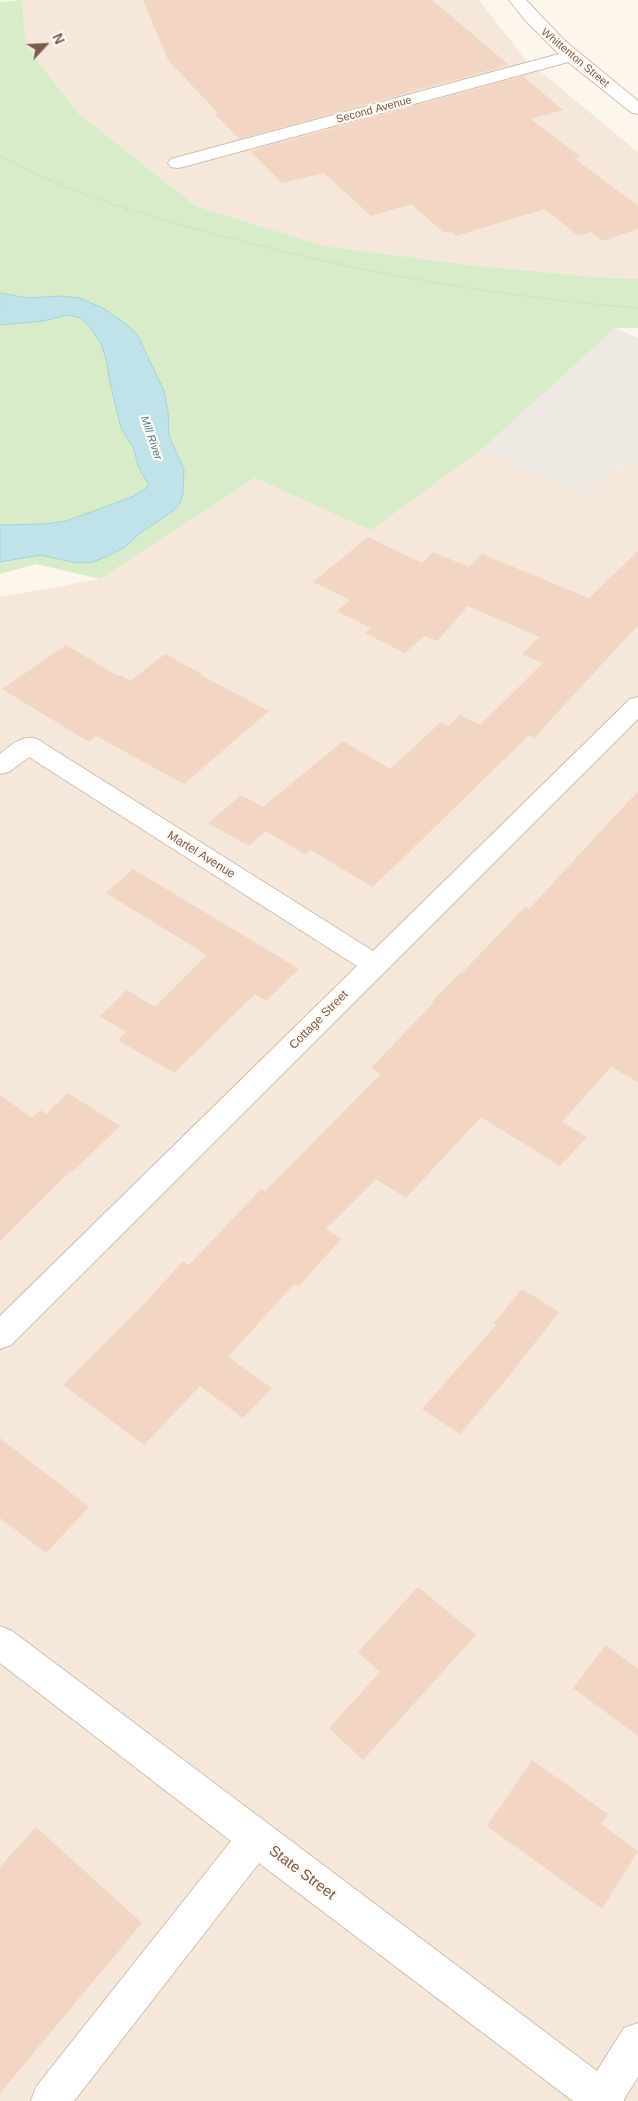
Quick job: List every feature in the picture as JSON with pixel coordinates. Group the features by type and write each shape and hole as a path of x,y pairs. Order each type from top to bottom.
{"street":[{"name":"Whittenton Street","path":"518,0 539,27 570,56 638,109"},
{"name":"Second Avenue","path":"177,163 570,56"},
{"name":"Cottage Street","path":"0,1336 638,705"},
{"name":"Martel Avenue","path":"0,766 28,745 375,966"},
{"name":"State Street","path":"0,1642 602,2100"},
{"path":"50,2101 256,1838"},
{"path":"602,2100 638,2042"}],"path":[{"path":"0,156 67,188 110,203 312,260 369,273 485,292 638,308"}],"shaded area":[{"path":"22,0 479,0 524,58 638,152 638,279 469,265 324,246 196,206 79,114 26,46"},
{"path":"615,328 638,338 638,468 625,462 584,496 481,450 553,382"},
{"path":"481,450 584,496 626,462 638,468 638,2101 0,2101 0,597 100,579 255,478 371,529"}],"green space":[{"path":"22,0 26,46 79,114 196,206 324,246 469,265 638,279 638,328 615,328 481,450 371,530 255,478 100,579 36,564 0,574 0,2"}],"water":[{"name":"Mill River","path":"0,293 28,298 59,296 79,298 101,307 129,326 138,336 164,391 168,411 169,436 184,469 183,493 180,503 173,511 139,534 125,547 93,562 76,563 41,555 0,562 0,525 45,524 66,521 132,497 149,486 138,466 134,449 121,428 106,359 101,344 91,329 81,318 67,315 43,321 0,325"}],"building":[{"path":"143,0 432,0 509,65 239,139 215,114 218,113 168,60"},
{"path":"523,76 563,110 531,119 580,157 575,159 638,206 638,229 603,241 591,232 578,236 545,209 456,236 450,231 444,233 411,204 371,216 324,173 282,183 250,151"},
{"path":"368,537 422,563 433,552 469,567 482,554 589,598 638,551 638,625 534,738 529,735 372,887 311,850 306,855 266,831 249,846 208,823 241,795 263,807 343,741 390,769 441,722 449,726 460,715 480,725 543,663 522,654 539,637 468,606 437,641 424,636 405,653 365,633 371,628 337,611 350,600 313,582"},
{"path":"66,645 118,676 120,675 130,681 165,654 202,674 200,675 269,711 184,784 96,736 89,742 2,689"},
{"path":"638,791 638,1082 611,1067 562,1122 587,1137 560,1166 481,1117 406,1198 376,1179 326,1229 341,1239 298,1287 294,1284 228,1357 272,1388 243,1418 200,1386 144,1445 63,1385 145,1303 183,1261 189,1265 261,1189 265,1191 381,1074 371,1068 434,1002 432,1001 462,973 525,907 529,909"},
{"path":"133,869 299,969 266,1001 255,994 174,1073 118,1040 126,1032 100,1016 127,990 155,1007 207,955 106,893"},
{"path":"68,1093 120,1126 72,1172 70,1171 0,1241 0,1095 32,1118 40,1110 46,1114"},
{"path":"522,1289 559,1312 506,1380 460,1434 422,1409 496,1325 494,1323"},
{"path":"0,1438 89,1507 46,1553 0,1518"},
{"path":"418,1587 476,1635 363,1760 329,1728 380,1672 358,1652"},
{"path":"606,1645 638,1669 638,1736 573,1688"},
{"path":"532,1760 608,1814 601,1824 638,1851 602,1909 487,1826"},
{"path":"36,1827 142,1923 0,2093 0,1867"}]}
